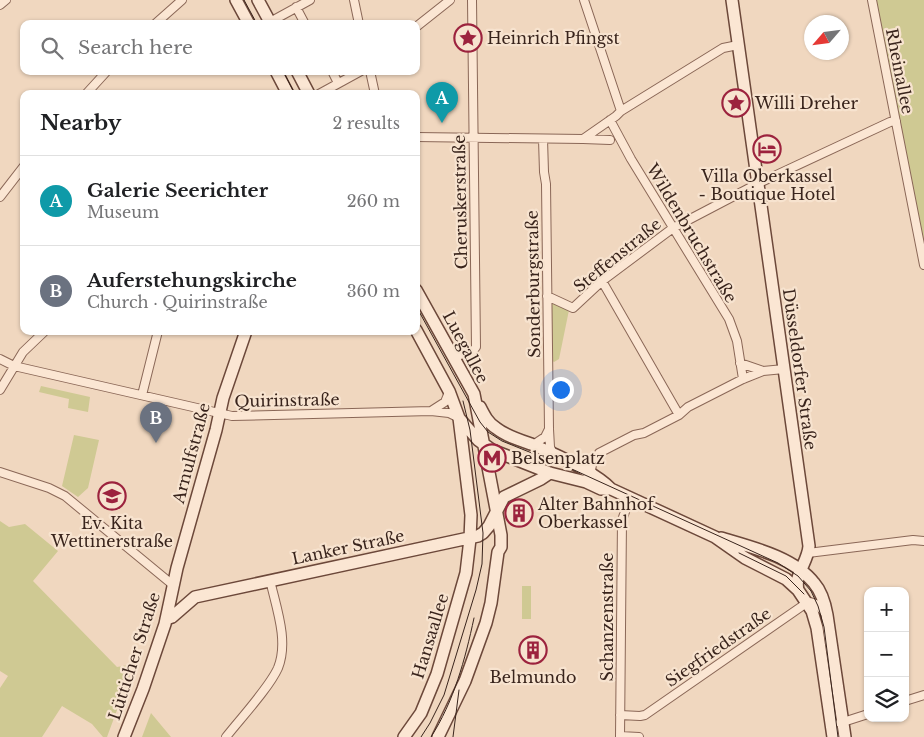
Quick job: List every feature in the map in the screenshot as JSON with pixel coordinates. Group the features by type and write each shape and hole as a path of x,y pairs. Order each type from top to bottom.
{"main road":[{"path":"236,0 248,20"},
{"path":"258,0 268,20"},
{"name":"Düsseldorfer Straße","path":"732,0 808,553 797,581 798,590"},
{"path":"278,75 286,90"},
{"path":"299,75 308,90"},
{"name":"Luegallee","path":"420,297 474,394 497,512"},
{"name":"Arnulfstraße","path":"173,585 225,391 245,335"},
{"path":"419,335 449,391 459,418 471,515 470,538"},
{"path":"474,394 484,416 492,425 504,433 553,454 594,476 611,489"},
{"path":"459,418 484,446 492,450 550,473 586,482 601,488 611,489 715,537 783,559 801,570 817,587 824,600 840,732"},
{"path":"498,552 492,538 483,533 490,526 501,500 550,473"},
{"path":"438,737 465,681 486,623 491,603 498,552 501,548 497,512"},
{"name":"Lanker Straße","path":"166,619 172,617 195,597 470,538 483,533"},
{"path":"715,537 745,558 786,579 808,602 817,628 840,732"},
{"name":"Hansaallee","path":"404,737 421,713 437,674 466,573 470,538"},
{"path":"757,564 772,566 790,575 796,575 801,570"},
{"path":"173,585 187,595 195,597"},
{"name":"Lütticher Straße","path":"124,737 143,689 166,619 173,585"}],"street":[{"path":"0,5 6,0"},
{"path":"160,20 182,0"},
{"path":"275,20 310,0"},
{"path":"354,0 358,20"},
{"path":"420,24 450,0"},
{"name":"Cheruskerstraße","path":"453,357 472,352 476,347 472,0"},
{"path":"584,0 621,111"},
{"name":"Rheinallee","path":"872,0 924,265"},
{"path":"296,7 304,20"},
{"path":"583,139 621,111 723,48 738,45"},
{"path":"90,90 103,75"},
{"path":"334,75 338,83"},
{"path":"326,90 353,75"},
{"path":"371,75 374,90"},
{"name":"Wildenbruchstraße","path":"610,120 631,159 735,330 743,379"},
{"name":"Steffenstraße","path":"547,296 574,308 602,281 673,228 757,184 890,122 896,121"},
{"path":"420,137 610,140"},
{"name":"Sonderburgstraße","path":"544,139 549,429 550,448 553,454"},
{"path":"0,197 20,171"},
{"path":"602,281 679,415"},
{"path":"0,390 23,352 41,335"},
{"path":"142,395 157,335"},
{"name":"Quirinstraße","path":"0,359 14,366 237,416 430,411 449,413 459,418"},
{"path":"740,363 763,371"},
{"path":"594,476 591,470 592,465 599,453 634,434 644,433 679,415 688,406 743,379 763,371 784,368"},
{"path":"430,411 444,402 449,391"},
{"path":"533,446 545,437 549,429"},
{"path":"0,472 48,488 65,496 173,585"},
{"name":"Schanzenstraße","path":"620,736 622,520 630,498"},
{"path":"808,553 913,540 924,541"},
{"path":"226,737 278,668 282,639 270,580"},
{"path":"808,602 818,606 827,615"},
{"name":"Siegfriedstraße","path":"620,714 640,716 645,714 808,602"},
{"path":"909,700 924,695"},
{"path":"840,732 864,717"},
{"path":"620,736 639,737"}],"shaded area":[{"path":"874,0 924,0 924,252"},
{"path":"552,302 569,310 559,359 554,362 551,360 550,303"},
{"path":"41,386 90,397 88,412 68,408 69,399 39,392"},
{"path":"74,435 99,440 88,488 78,497 62,486"},
{"path":"0,521 9,527 25,524 58,551 33,581 117,667 134,664 107,737 103,737 92,724 62,706 42,737 0,737 0,688 8,676 0,671"},
{"path":"522,586 531,586 531,619 522,619"},
{"path":"151,713 171,737 142,737"}],"tram line":[{"path":"244,0 255,20"},
{"path":"285,75 293,90"},
{"path":"420,313 480,422 488,432 502,441 574,470 778,563 798,576 811,591 824,627 838,737"},
{"path":"421,737 444,695 482,564 483,533 470,430 463,401"},
{"path":"739,553 786,576 804,594"},
{"path":"431,737 446,709 458,680 474,618"},
{"path":"453,737 459,690"}],"place":[{"name":"Heinrich Pfingst","path":"468,38"},
{"name":"Willi Dreher","path":"736,103"},
{"name":"Galerie Seerichter","path":"442,123"},
{"name":"Villa Oberkassel - Boutique Hotel","path":"767,149"},
{"name":"Auferstehungskirche","path":"156,443"},
{"name":"Belsenplatz","path":"492,458"},
{"name":"Ev. Kita Wettinerstraße","path":"112,496"},
{"name":"Alter Bahnhof Oberkassel","path":"519,513"},
{"name":"Belmundo","path":"533,650"}]}
